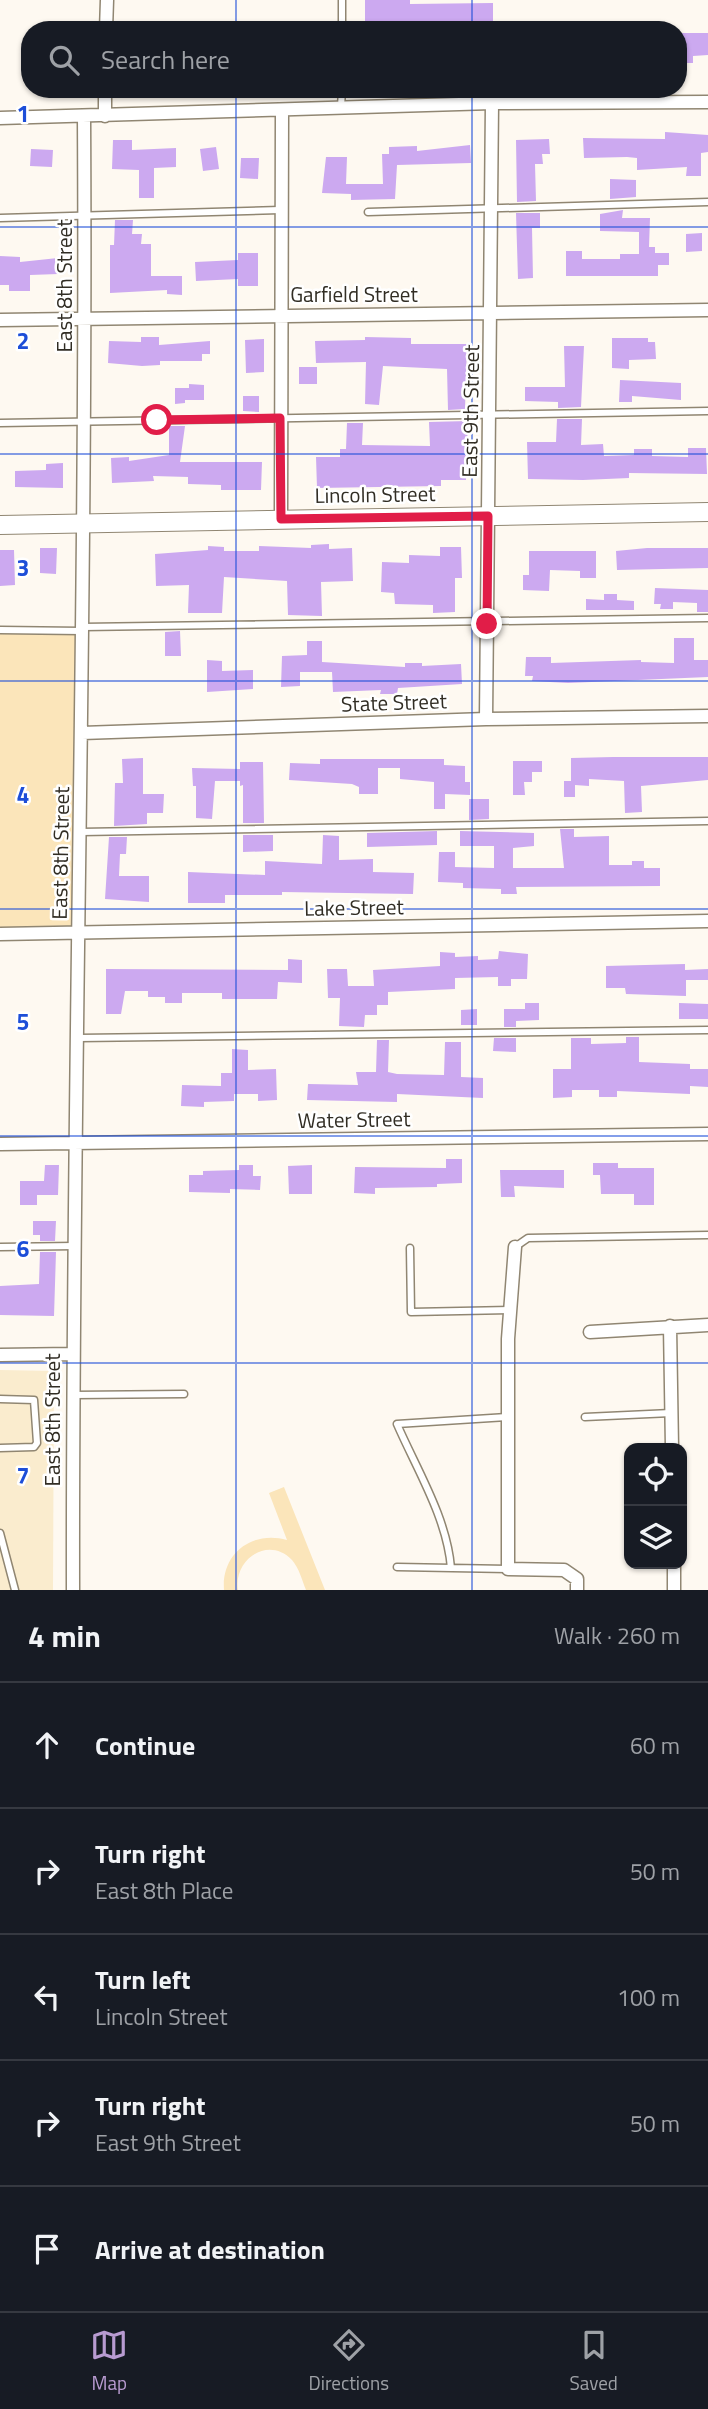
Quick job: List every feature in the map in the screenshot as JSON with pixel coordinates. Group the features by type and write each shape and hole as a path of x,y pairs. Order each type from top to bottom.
{"main road":[{"name":"Lincoln Street","path":"0,525 708,512"}],"street":[{"path":"106,21 107,0"},
{"path":"105,98 105,116"},
{"path":"0,118 492,103 708,102"},
{"name":"East 9th Street","path":"486,719 492,103"},
{"path":"281,519 279,315 282,111"},
{"name":"East 8th Street","path":"73,1590 71,1354 78,1143 85,319 84,116"},
{"name":"Garfield Street","path":"0,320 708,310"},
{"name":"State Street","path":"82,733 486,719 708,716"},
{"name":"Lake Street","path":"0,934 708,922"},
{"name":"Water Street","path":"0,1144 708,1134"},
{"path":"516,1247 510,1310 507,1417 508,1569 564,1570 577,1579 577,1590"},
{"path":"590,1332 708,1325"},
{"path":"670,1326 672,1443"},
{"path":"0,1355 71,1354"},
{"path":"674,1569 674,1590"}],"lane":[{"path":"342,0 342,21"},
{"path":"341,108 342,98"},
{"path":"368,212 708,202"},
{"path":"0,218 85,218 92,215 281,210"},
{"path":"0,424 708,411"},
{"path":"0,629 487,624 708,618"},
{"path":"81,832 708,821"},
{"path":"79,1038 708,1030"},
{"path":"516,1247 528,1238 708,1235"},
{"path":"0,1247 75,1245"},
{"path":"410,1248 411,1312 510,1310"},
{"path":"72,1395 184,1394"},
{"path":"0,1399 34,1400 37,1443 34,1447 0,1448"},
{"path":"585,1417 671,1413"},
{"path":"451,1568 449,1544 443,1526 397,1424 507,1417"},
{"path":"0,1533 15,1590"},
{"path":"397,1567 508,1569"}],"shaded area":[{"path":"79,633 77,928 0,930 0,634"},
{"path":"0,1370 54,1371 53,1590 0,1590"},
{"path":"284,1487 325,1590 306,1590 292,1560 273,1550 254,1554 241,1569 238,1590 224,1590 228,1565 242,1547 262,1538 287,1540 269,1493"}],"building":[{"path":"365,0 410,0 410,4 493,3 493,21 365,21"},
{"path":"687,33 708,33 708,55 693,56 693,63 687,63"},
{"path":"665,132 708,135 708,152 701,153 701,176 686,176 687,167 637,170 637,158 584,158 583,138 665,139"},
{"path":"549,139 550,154 542,154 543,164 535,164 536,201 517,202 516,140"},
{"path":"113,140 132,140 132,150 176,148 176,167 154,168 154,198 139,198 139,170 112,169"},
{"path":"470,145 471,163 397,165 395,199 351,200 351,194 322,193 326,157 347,157 346,184 383,184 382,154 389,154 389,147 417,146 417,151"},
{"path":"216,147 219,169 203,171 200,149"},
{"path":"31,149 53,150 52,167 30,166"},
{"path":"241,158 259,158 258,179 240,178"},
{"path":"610,179 636,180 636,197 610,199"},
{"path":"623,210 622,218 650,218 649,247 655,247 655,253 669,253 669,265 658,265 658,276 566,276 566,251 582,251 582,259 620,259 620,254 639,254 639,232 600,231 600,214"},
{"path":"516,213 540,213 540,228 532,228 533,278 518,279"},
{"path":"115,220 133,220 132,234 142,234 141,244 151,244 151,276 182,276 182,295 167,294 167,290 110,293 110,245 114,245"},
{"path":"702,233 702,251 686,252 686,234"},
{"path":"238,253 258,253 258,286 238,286 238,279 196,281 195,262 238,260"},
{"path":"0,256 20,257 20,262 58,258 58,274 30,275 30,291 9,291 9,285 0,285"},
{"path":"141,337 159,337 159,345 210,341 210,354 202,354 202,361 160,361 160,365 108,363 109,341 141,342"},
{"path":"365,337 411,338 411,344 467,344 465,409 448,410 447,369 383,366 379,405 365,404 366,362 316,363 315,341 365,340"},
{"path":"612,338 648,338 648,342 655,342 656,359 629,360 629,369 612,368"},
{"path":"264,339 264,372 246,373 245,340"},
{"path":"564,346 584,346 581,407 558,408 558,402 525,401 525,387 565,387"},
{"path":"299,367 317,367 317,384 299,384"},
{"path":"620,380 681,383 681,400 632,396 632,402 619,402"},
{"path":"189,384 204,385 204,400 185,400 185,403 175,404 175,388 189,388"},
{"path":"243,396 259,396 259,412 243,411"},
{"path":"557,419 582,419 581,445 603,444 604,456 634,455 634,449 652,449 652,456 688,457 688,448 706,448 707,474 629,473 629,478 528,479 527,442 556,442"},
{"path":"468,421 466,480 441,480 441,486 317,488 316,457 340,457 340,449 346,449 347,423 363,423 362,445 430,446 429,422"},
{"path":"169,426 185,426 180,462 262,462 261,490 221,490 221,485 188,484 188,477 153,476 154,481 112,483 111,458 129,457 129,461 169,455"},
{"path":"63,463 63,488 15,487 15,471 46,470 46,464"},
{"path":"329,544 329,549 352,548 353,581 321,582 322,616 288,615 287,581 224,577 222,613 188,613 189,585 156,586 155,554 208,550 208,546 224,547 224,551 259,551 259,546 311,548 311,545"},
{"path":"440,547 461,547 462,578 455,578 455,612 433,613 433,605 395,604 394,593 381,592 382,562 409,563 409,555 440,556"},
{"path":"40,548 57,548 56,574 40,573"},
{"path":"708,548 708,568 617,570 616,551"},
{"path":"0,550 14,550 15,585 0,586"},
{"path":"529,551 596,551 596,578 580,578 580,571 550,570 549,591 523,590 523,575 529,575"},
{"path":"655,588 708,590 708,612 697,612 697,603 673,602 673,609 660,609 661,604 654,604"},
{"path":"604,594 617,594 617,600 634,601 634,610 586,610 586,599 604,600"},
{"path":"180,631 181,656 165,656 165,632"},
{"path":"674,638 694,638 694,660 708,660 708,677 568,683 532,681 533,676 525,676 526,657 551,657 551,663 641,660 674,663"},
{"path":"307,641 322,641 322,662 405,667 405,663 422,663 422,666 461,664 462,684 398,688 397,694 380,694 381,690 333,692 332,672 300,672 300,686 281,687 282,656 307,655"},
{"path":"207,660 222,661 222,671 253,670 253,689 207,692"},
{"path":"708,757 708,780 641,786 642,812 625,813 624,781 589,779 589,786 575,785 575,797 564,797 564,781 571,781 571,758"},
{"path":"143,758 143,794 164,794 163,813 147,813 147,824 114,826 115,783 123,783 122,759"},
{"path":"320,759 444,759 444,765 465,766 465,782 470,782 470,795 445,794 445,809 434,809 434,782 400,779 400,768 378,768 378,794 359,794 359,787 352,784 289,780 290,763 320,764"},
{"path":"513,761 542,761 542,772 532,772 532,782 524,782 525,795 513,795"},
{"path":"240,762 263,762 264,823 243,823 243,785 240,786 240,781 215,781 212,819 196,818 196,786 193,786 192,768 240,769"},
{"path":"469,799 489,799 489,819 469,820"},
{"path":"560,829 574,829 574,837 609,836 609,865 632,865 632,861 644,861 644,868 660,868 660,886 516,887 517,894 501,894 501,889 463,888 463,883 438,882 439,852 455,852 455,867 494,868 494,846 460,846 460,831 534,833 534,846 513,848 513,868 564,868"},
{"path":"437,831 437,845 367,847 367,833"},
{"path":"243,835 273,835 273,851 243,852"},
{"path":"323,835 339,836 339,860 373,859 373,872 414,873 413,894 282,892 282,895 225,895 225,903 188,903 188,872 265,875 265,861 322,864"},
{"path":"109,837 127,837 126,854 120,854 119,876 149,876 149,902 105,899"},
{"path":"499,951 528,954 527,979 511,979 511,986 498,986 498,977 455,978 455,989 388,992 388,1005 377,1005 377,1015 365,1015 364,1027 339,1026 340,998 328,998 327,969 347,969 348,986 374,986 373,970 440,966 440,952 455,953 455,957 478,956 478,960 498,959"},
{"path":"288,959 302,960 302,983 278,982 277,999 222,999 222,993 182,993 182,1003 165,1003 165,997 148,997 148,991 125,991 121,1014 106,1014 106,969 288,970"},
{"path":"685,964 685,970 708,969 708,980 686,980 686,996 626,994 625,988 606,988 606,966"},
{"path":"525,1003 539,1003 539,1020 516,1021 516,1027 504,1027 504,1009 525,1009"},
{"path":"679,1003 708,1004 708,1019 679,1019"},
{"path":"477,1009 477,1025 461,1025 461,1010"},
{"path":"626,1037 639,1037 639,1062 690,1064 690,1069 708,1069 708,1087 690,1086 690,1094 617,1091 617,1097 599,1097 599,1090 572,1090 572,1097 553,1098 553,1069 571,1069 571,1038 591,1038 591,1044 626,1043"},
{"path":"494,1038 516,1038 516,1052 493,1051"},
{"path":"377,1040 389,1040 388,1072 397,1074 444,1075 445,1042 461,1042 461,1077 483,1078 483,1098 397,1094 397,1102 307,1100 308,1084 358,1085 356,1072 376,1072"},
{"path":"232,1049 248,1050 248,1070 276,1069 277,1100 258,1101 258,1094 234,1094 234,1101 204,1102 204,1107 181,1106 182,1085 221,1086 221,1073 232,1073"},
{"path":"446,1159 462,1159 462,1183 437,1184 437,1187 375,1188 375,1194 354,1193 355,1167 446,1168"},
{"path":"593,1163 618,1163 618,1168 654,1168 654,1205 634,1205 634,1194 601,1194 600,1175 593,1175"},
{"path":"45,1165 59,1165 58,1195 37,1195 37,1205 20,1205 20,1181 44,1181"},
{"path":"239,1165 253,1165 253,1176 261,1176 260,1190 230,1189 230,1193 189,1192 189,1175 203,1175 203,1171 239,1170"},
{"path":"312,1165 312,1194 289,1194 288,1166"},
{"path":"500,1170 564,1170 564,1188 514,1186 515,1197 501,1197"},
{"path":"33,1221 56,1221 55,1241 40,1241 40,1235 33,1235"},
{"path":"40,1252 56,1252 54,1316 0,1315 0,1286 39,1284"}],"route":[{"path":"157,420 280,418 281,519 488,516 487,624"}]}
